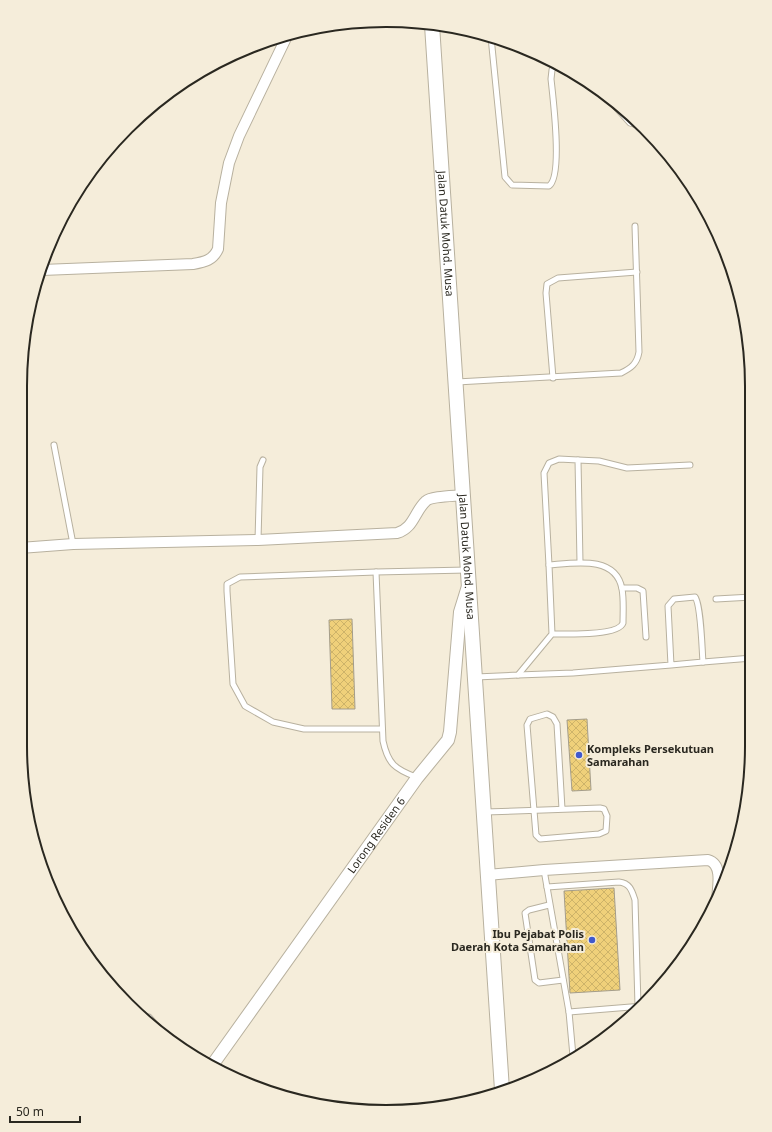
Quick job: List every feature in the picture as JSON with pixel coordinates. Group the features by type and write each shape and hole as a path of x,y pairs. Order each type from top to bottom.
{"main road":[{"name":"Jalan Datuk Mohd. Musa","path":"432,30 502,1086"}],"street":[{"path":"46,270 193,264 210,260 215,256 218,249 221,203 229,163 239,136 284,42"},
{"path":"27,547 73,544 258,540 397,533 409,527 426,501 434,498 463,495"},
{"name":"Lorong Residen 6","path":"215,1062 417,778 448,740 450,732 460,612 469,576"},
{"path":"487,875 708,860 714,864 718,872 718,884"}],"lane":[{"path":"493,43 505,177 512,185 549,186 554,180 557,160 551,79 553,68"},
{"path":"456,382 553,378 621,372 635,364 639,352 635,226"},
{"path":"553,378 546,293 547,284 558,278 637,272"},
{"path":"54,445 73,544"},
{"path":"258,540 260,467 263,460"},
{"path":"518,675 552,634 546,468 549,463 556,460 599,461 627,468 690,465"},
{"path":"578,460 580,562"},
{"path":"549,565 591,562 604,566 615,575 622,588 623,623 619,629 603,632 552,634"},
{"path":"382,729 299,729 272,722 246,706 233,684 226,591 227,584 240,576 376,572 469,576"},
{"path":"376,572 384,749 389,760 401,771 417,778"},
{"path":"622,588 637,588 643,592 646,637"},
{"path":"671,665 668,606 674,599 689,596 695,597 697,600 703,662"},
{"path":"716,599 745,597"},
{"path":"476,677 573,673 745,659"},
{"path":"483,812 534,812 562,809 604,809 607,816 606,831 599,834 540,839 536,835 534,812 527,725 532,718 547,714 555,719 558,728 562,809"},
{"path":"544,870 569,1012 573,1052"},
{"path":"547,888 619,882 627,884 632,890 635,900 640,1000"},
{"path":"549,905 529,910 525,913 535,980 539,983 563,980"},
{"path":"569,1012 633,1007"}],"building":[{"path":"352,619 355,709 332,709 329,620"},
{"name":"Kompleks Persekutuan Samarahan","path":"587,719 591,790 572,791 567,720"},
{"name":"Ibu Pejabat Polis Daerah Kota Samarahan","path":"614,888 620,990 570,993 564,891"}],"place":[{"name":"Kompleks Persekutuan Samarahan","path":"579,755"},
{"name":"Ibu Pejabat Polis Daerah Kota Samarahan","path":"592,940"}]}
